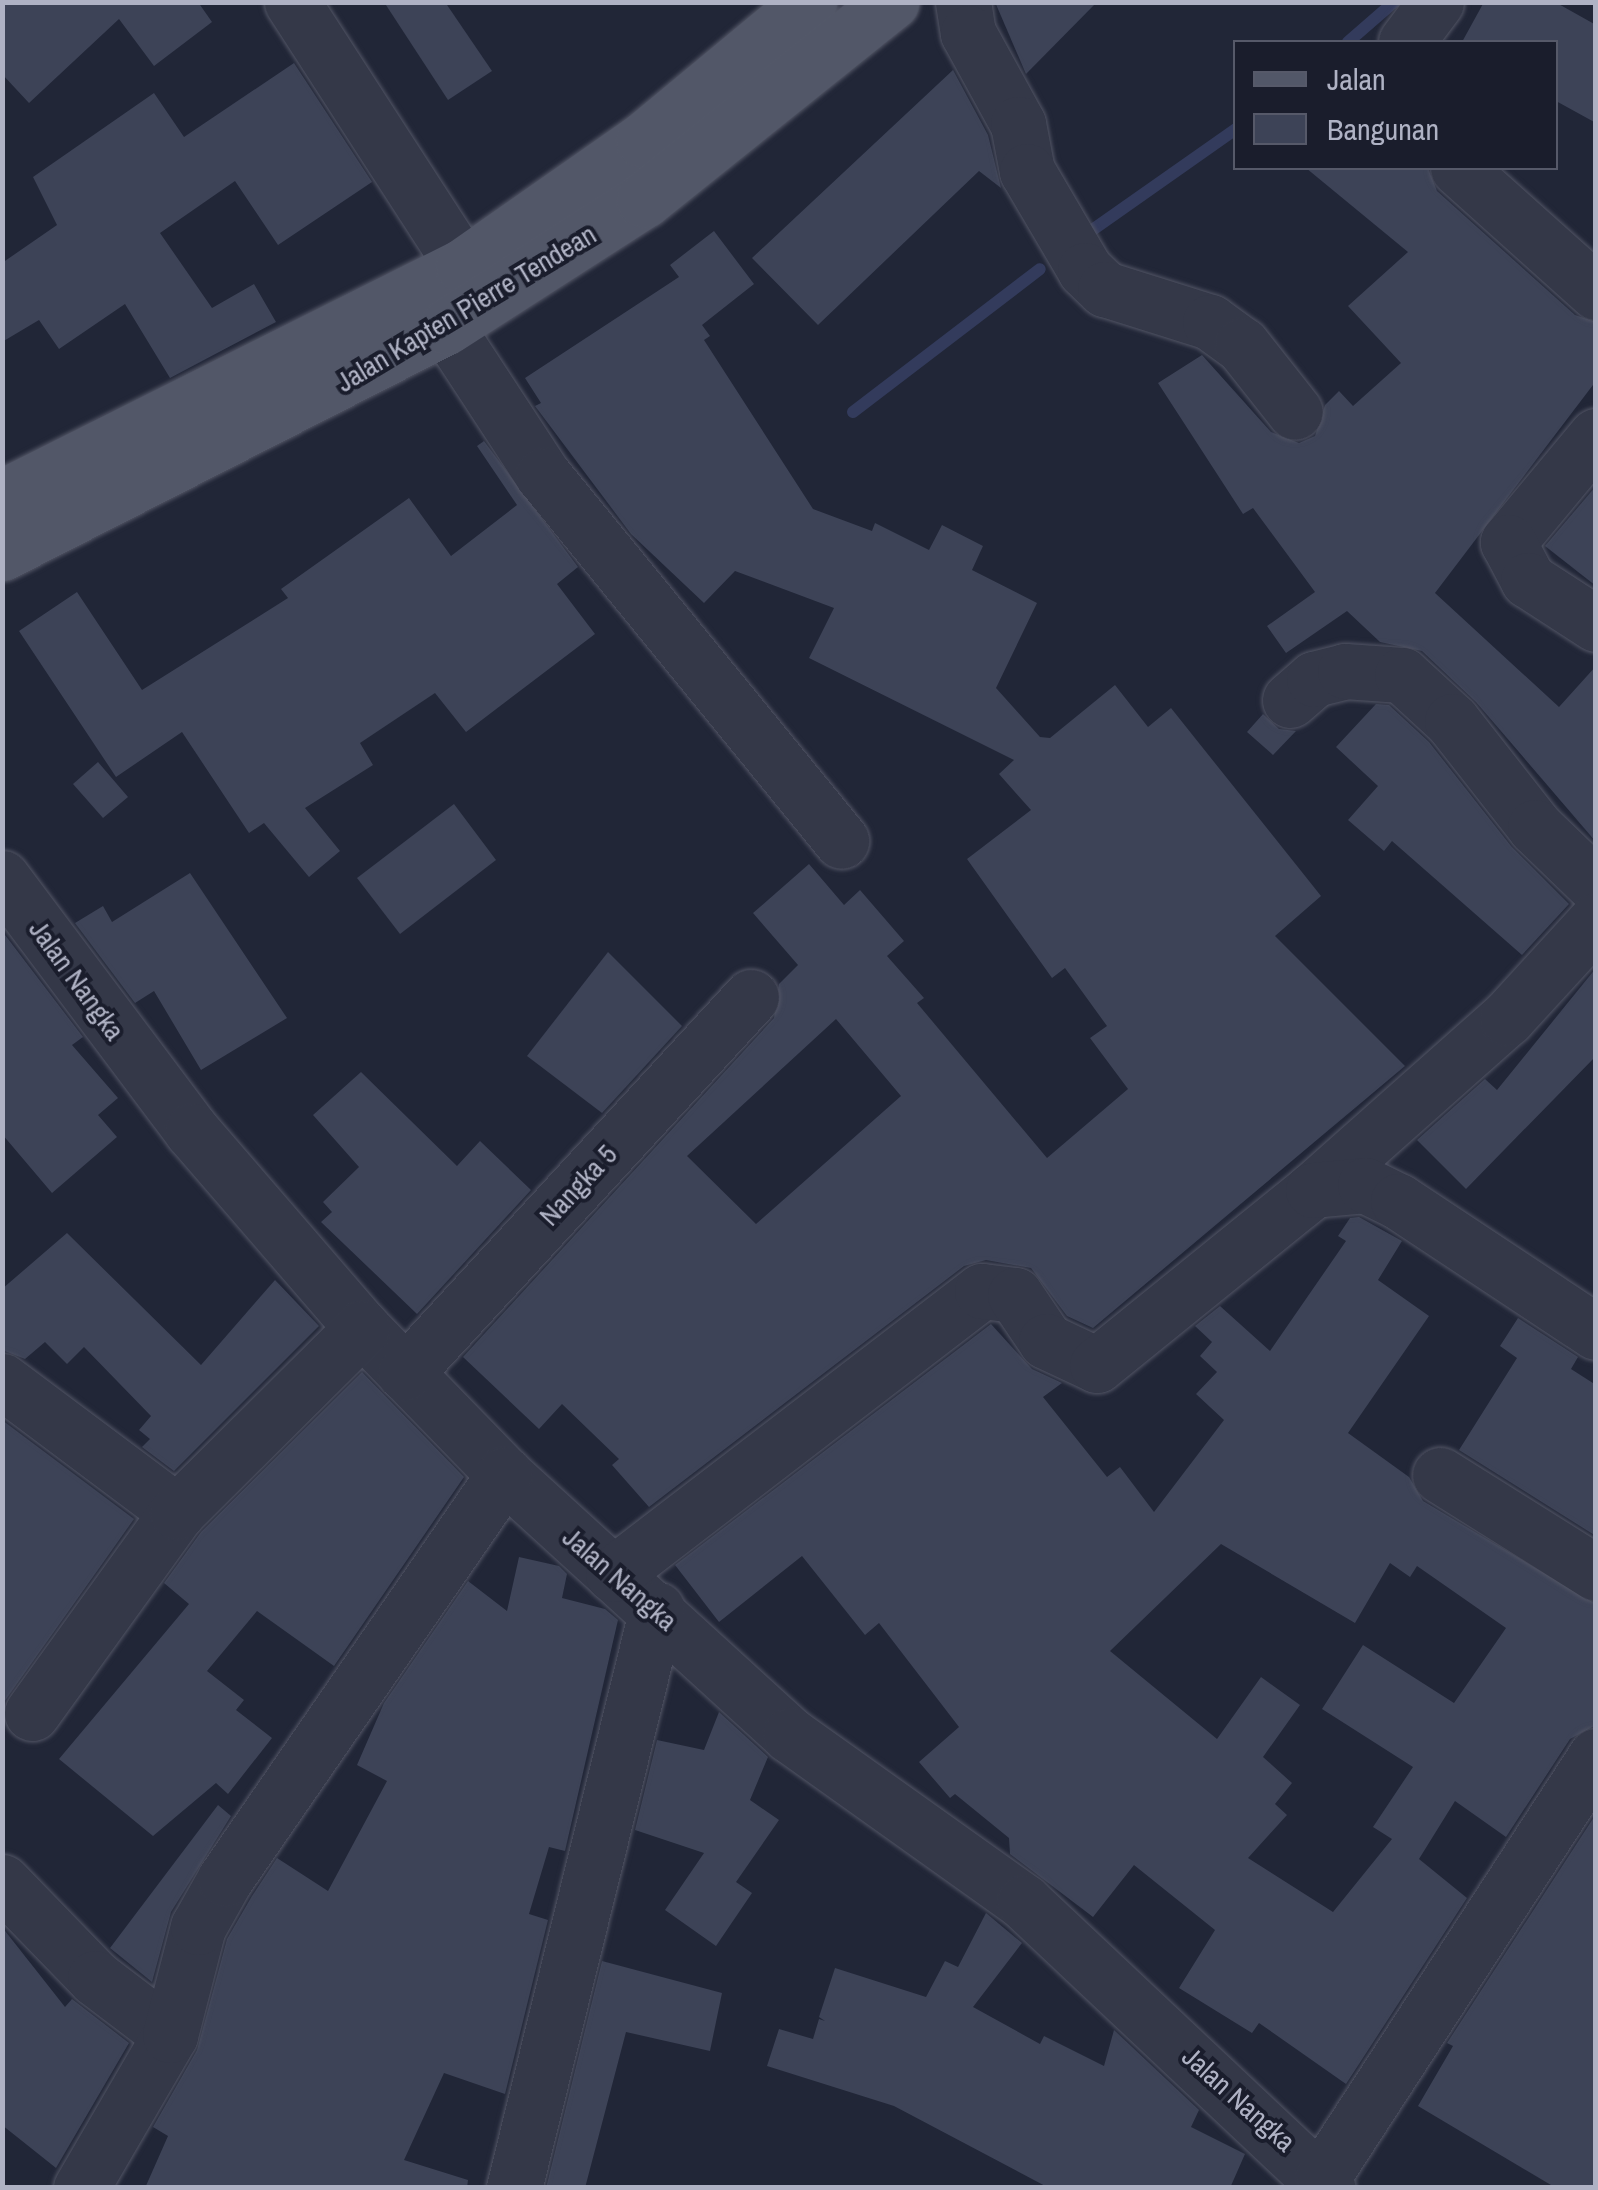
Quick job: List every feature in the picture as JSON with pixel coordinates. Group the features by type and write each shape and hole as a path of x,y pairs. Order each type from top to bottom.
{"main road":[{"name":"Jalan Kapten Pierre Tendean","path":"2,497 463,266 643,140 809,2"},
{"name":"Jalan Kapten Pierre Tendean","path":"2,553 446,327 644,200 891,2"}],"street":[{"path":"292,2 463,266"},
{"path":"964,2 968,34 1018,124 1027,170 1085,270 1105,289 1210,322 1242,345 1295,412"},
{"path":"1408,40 1436,2"},
{"path":"1460,170 1596,292"},
{"path":"446,327 543,475 841,841"},
{"path":"1596,436 1508,542 1528,580 1596,624"},
{"path":"1290,700 1314,679 1345,671 1402,675 1452,721 1535,827 1596,886"},
{"name":"Jalan Nangka","path":"2,878 192,1132 362,1328 504,1474 612,1574 657,1609 790,1735 1024,1902 1325,2182"},
{"path":"612,1574 982,1291 1016,1295 1046,1341 1096,1364 1312,1190 1507,1018 1596,921"},
{"name":"Nangka 5","path":"405,1373 751,997"},
{"path":"1312,1190 1365,1185 1398,1201 1596,1332"},
{"path":"32,1713 177,1512 362,1328"},
{"path":"2,1381 177,1512"},
{"path":"82,2188 170,2035 198,1927 226,1880 504,1474"},
{"path":"1440,1475 1596,1572"},
{"path":"514,2188 657,1609"},
{"path":"1325,2182 1596,1756"},
{"path":"2,1882 94,1978 170,2035"}],"building":[{"path":"2,2 198,2 212,22 154,66 119,19 29,103 2,74"},
{"path":"384,2 445,2 492,71 448,100"},
{"path":"995,2 1097,2 1026,74"},
{"path":"1484,2 1555,2 1596,25 1596,123 1558,102 1558,40 1463,40"},
{"path":"294,63 372,182 278,245 235,181 160,233 212,308 254,284 276,322 170,378 125,304 59,349 39,320 2,342 2,263 57,225 33,177 154,93 184,137"},
{"path":"953,70 988,135 1001,188 979,171 818,325 752,258"},
{"path":"1308,170 1429,170 1437,191 1575,315 1596,322 1596,381 1435,593 1559,707 1596,666 1596,842 1476,702 1422,651 1380,642 1347,611 1286,653 1267,626 1315,592 1253,508 1243,514 1158,383 1202,355 1271,432 1299,443 1315,436 1325,405 1339,391 1353,406 1401,363 1348,306 1408,252"},
{"path":"714,231 754,284 702,325 710,336 704,340 813,509 872,531 875,523 929,550 942,525 983,546 972,570 1037,603 996,688 1040,737 1050,738 1115,685 1148,727 1171,708 1321,896 1275,936 1405,1066 1093,1328 1067,1316 1031,1268 986,1260 964,1266 649,1507 612,1465 619,1459 562,1404 539,1429 463,1357 774,1018 779,984 798,965 753,913 809,864 844,905 860,890 904,941 887,956 924,998 917,1003 1047,1158 1128,1089 1090,1038 1107,1026 1065,968 1052,978 967,859 1031,810 999,774 1014,760 809,658 834,608 735,571 704,603 631,534 535,406 541,403 525,378 679,277 670,265","holes":["836,1019 901,1096 756,1224 687,1156"]},
{"path":"484,441 578,567 557,584 595,634 466,732 435,693 360,743 373,765 305,808 340,851 309,877 264,823 249,833 182,732 116,777 19,631 77,592 142,690 288,598 281,589 409,498 451,556 517,505 477,446"},
{"path":"1596,486 1596,586 1545,546"},
{"path":"1376,704 1389,705 1429,742 1511,846 1569,904 1522,955 1392,841 1384,851 1348,820 1378,786 1336,747"},
{"path":"1263,714 1279,729 1296,731 1273,755 1247,732"},
{"path":"98,762 128,797 103,818 73,784"},
{"path":"454,804 496,860 400,934 357,878"},
{"path":"190,873 287,1018 201,1070 154,991 135,1003 75,923 103,906 112,922"},
{"path":"2,931 83,1037 72,1045 118,1098 98,1115 117,1137 52,1193 2,1134"},
{"path":"608,952 682,1026 602,1113 527,1056"},
{"path":"1596,968 1596,1056 1466,1189 1417,1140 1485,1079 1497,1090"},
{"path":"361,1072 457,1166 480,1141 531,1190 417,1314 321,1222 332,1212 323,1202 359,1167 313,1115"},
{"path":"1359,1217 1402,1241 1378,1280 1429,1316 1348,1433 1409,1477 1423,1501 1596,1604 1596,1725 1570,1739 1506,1837 1455,1801 1419,1859 1467,1898 1346,2084 1259,2023 1252,2033 1179,1988 1215,1930 1134,1865 1093,1917 1010,1854 1009,1838 955,1794 950,1798 919,1762 959,1727 879,1623 865,1635 802,1556 719,1622 675,1565 991,1324 1032,1369 1062,1383 1043,1397 1107,1477 1120,1467 1154,1512 1224,1420 1196,1394 1217,1372 1200,1356 1212,1342 1195,1326 1220,1306 1270,1351 1346,1241 1338,1236 1350,1218","holes":["1221,1544 1355,1623 1390,1563 1410,1577 1417,1566 1506,1628 1454,1703 1363,1645 1322,1709 1413,1767 1373,1827 1392,1839 1333,1912 1248,1858 1287,1815 1275,1804 1292,1783 1263,1757 1300,1705 1261,1677 1217,1739 1110,1651"]},
{"path":"67,1233 201,1365 275,1280 319,1326 174,1471 142,1447 150,1439 139,1430 151,1416 84,1347 67,1364 45,1342 25,1359 2,1350 2,1289"},
{"path":"1518,1318 1578,1357 1571,1369 1596,1385 1596,1536 1459,1450 1517,1358 1500,1346"},
{"path":"362,1372 464,1477 334,1666 257,1611 207,1671 244,1700 236,1710 272,1738 228,1794 216,1783 153,1836 59,1759 189,1604 164,1583 201,1532"},
{"path":"2,1420 134,1519 2,1705"},
{"path":"519,1557 559,1566 567,1574 562,1598 605,1609 618,1620 565,1851 549,1847 529,1914 548,1920 505,2094 444,2073 404,2160 468,2180 467,2188 145,2188 168,2136 153,2127 197,2050 227,1939 252,1896 277,1858 328,1891 387,1781 357,1765 384,1703 468,1581 507,1611"},
{"path":"719,1712 768,1757 750,1800 779,1820 736,1882 752,1893 716,1946 665,1910 704,1853 635,1830 657,1740 704,1750"},
{"path":"218,1805 231,1816 171,1912 152,1982 110,1948"},
{"path":"1596,1814 1596,2188 1556,2188 1418,2106 1453,2046 1447,2043"},
{"path":"986,1913 1022,1943 973,2007 1040,2044 1044,2036 1104,2066 1114,2030 1199,2110 1191,2127 1245,2154 1230,2188 1049,2188 894,2106 767,2066 779,2029 813,2039 819,2019 825,2021 819,2017 835,1968 926,1997 945,1961 958,1967"},
{"path":"2,1927 65,2007 72,1999 129,2043 56,2168 2,2125"},
{"path":"602,1961 722,1993 710,2051 626,2032 585,2188 546,2188"}],"waterway":[{"path":"1350,40 1394,2"},
{"path":"1088,233 1233,131"},
{"path":"853,412 1040,269"}]}
